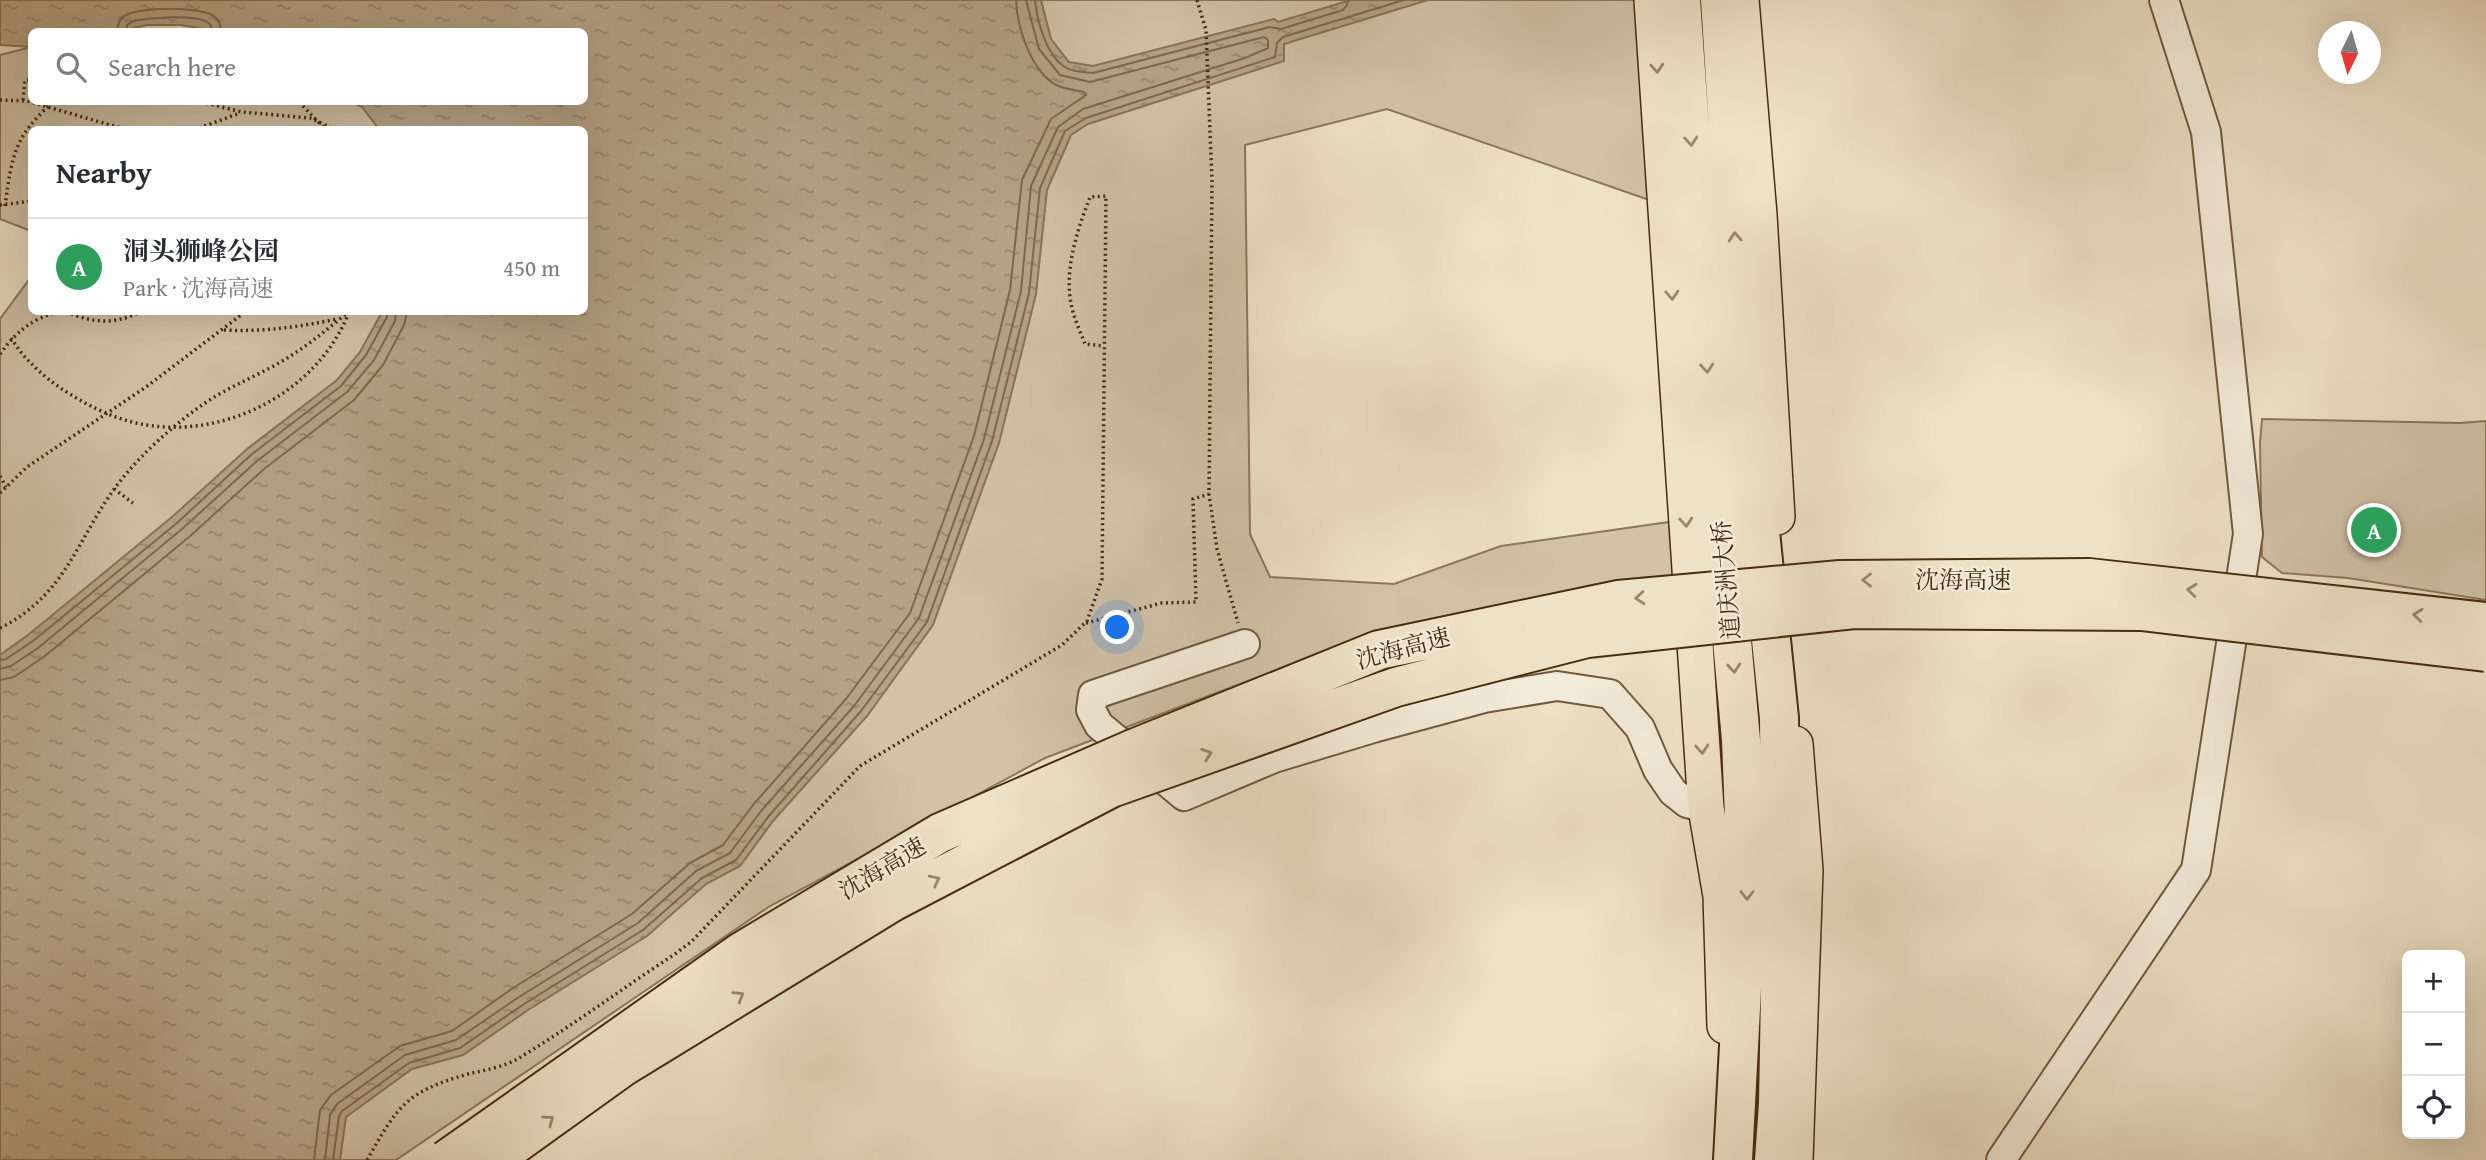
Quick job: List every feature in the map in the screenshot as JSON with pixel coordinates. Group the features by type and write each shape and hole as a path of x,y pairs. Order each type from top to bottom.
{"highway":[{"name":"道庆洲大桥","path":"1682,0 1705,342 1741,740 1747,894 1733,1160"},
{"name":"道庆洲大桥","path":"1720,0 1742,365 1779,718 1781,966 1774,1160"},
{"name":"沈海高速","path":"446,1160 741,952 940,833 1133,749 1379,650 1618,600 1840,580 2089,578 2486,622"},
{"name":"沈海高速","path":"494,1160 624,1066 892,902 1111,788 1396,687 1587,638 1854,609 2141,611 2486,652"}],"main road":[{"path":"1652,0 1706,808 1721,896 1726,1065 1721,1160"},
{"path":"1741,0 1759,215 1774,486 1805,870 1795,1160"}],"street":[{"path":"2001,1160 2196,870 2248,534 2206,132 2164,0"},
{"path":"1245,645 1093,695 1091,710 1099,724 1184,796 1274,758 1484,698 1557,686 1610,694 1640,728 1658,770 1673,792 1687,803 1706,808"}],"path":[{"path":"1197,0 1206,30 1212,181 1209,494 1217,549 1245,645"},
{"path":"23,100 25,80 28,80"},
{"path":"0,100 28,101"},
{"path":"40,105 114,126"},
{"path":"29,126 50,105"},
{"path":"213,105 242,112 310,118 327,126"},
{"path":"302,105 322,126"},
{"path":"205,126 242,112"},
{"path":"28,128 17,142 3,205 28,202"},
{"path":"367,1160 390,1119 417,1094 441,1082 517,1059 675,954 691,942 860,765 1062,645 1084,624 1102,579 1106,197 1090,197 1074,245 1072,306 1085,344 1104,346"},
{"path":"0,354 11,338 37,317 45,315"},
{"path":"76,315 97,321 122,321 135,315"},
{"path":"0,494 27,467 146,387 242,315"},
{"path":"0,628 18,619 52,589 66,571 114,489 159,439 205,403 287,358 344,315"},
{"path":"11,338 32,365 87,404 117,418 184,427 249,413 278,397 304,377 327,352 346,315"},
{"path":"222,330 288,329 339,319"},
{"path":"0,476 6,486"},
{"path":"114,489 133,503"},
{"path":"1084,624 1162,603 1196,602 1193,499 1209,494"}],"shaded area":[{"path":"1024,0 1638,0 1655,202 1387,109 1245,145 1250,534 1270,577 1394,584 1501,546 1676,521 1673,581 1327,651 1045,758 770,906 396,1160 266,1160"},
{"path":"28,48 28,105 367,105 392,126 28,126 28,230 0,219 0,55"},
{"path":"28,281 28,315 397,315 371,375 0,668 0,319"},
{"path":"2262,419 2460,423 2486,421 2486,600 2348,578 2282,573 2262,557"}],"water":[{"path":"0,0 1041,0 1051,39 1069,62 1093,66 1274,19 1278,22 1351,0 1428,0 1284,44 1284,61 1088,124 1071,135 1047,190 1036,294 999,443 933,625 867,716 773,821 740,866 706,884 647,936 528,1010 463,1055 412,1069 346,1117 340,1160 0,1160 0,655 172,517 247,449 337,380 360,352 380,315 588,315 588,126 377,126 358,105 588,105 588,28 198,28 147,25 134,28 28,28 28,47 0,45"}],"place":[{"name":"洞头狮峰公园","path":"2374,530"}]}
